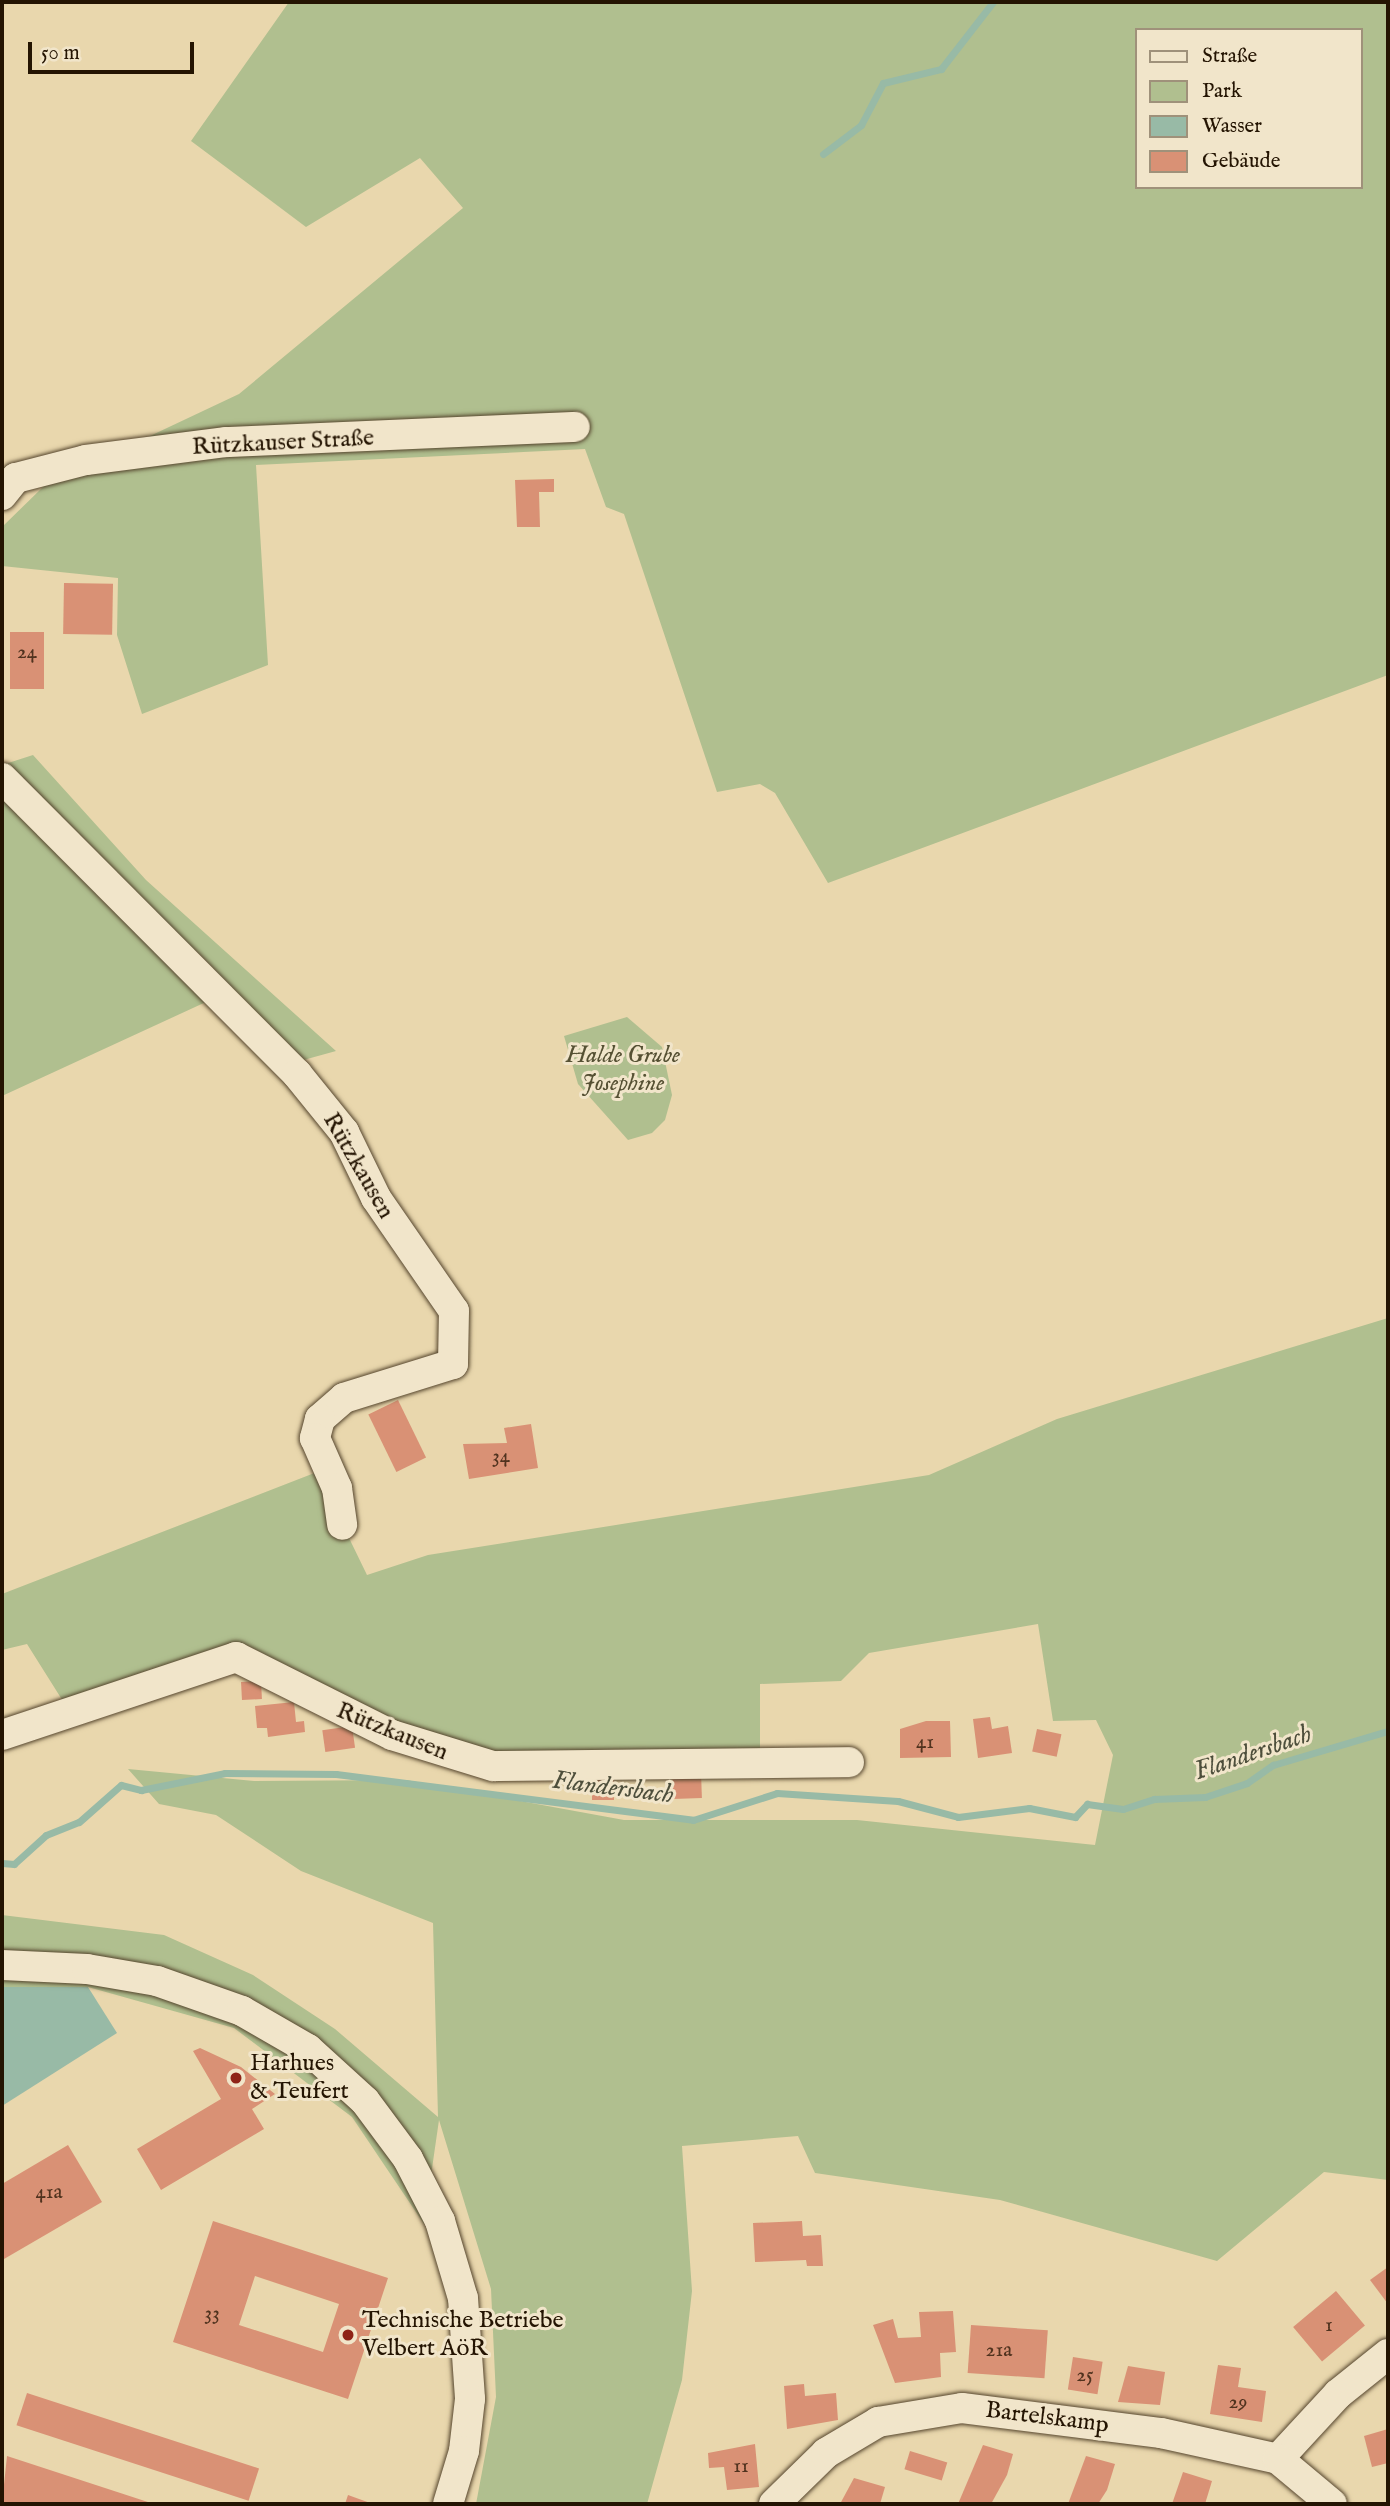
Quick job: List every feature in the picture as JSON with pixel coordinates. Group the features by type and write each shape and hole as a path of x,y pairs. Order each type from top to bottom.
{"street":[{"name":"Rützkauser Straße","path":"2,495 16,478 86,460 228,442 575,428"},
{"name":"Rützkausen","path":"2,778 297,1074 344,1132 376,1198 454,1311 453,1364 344,1398 320,1419 315,1437 337,1488 342,1525"},
{"name":"Rützkausen","path":"2,1735 236,1657 392,1735 493,1766 849,1762"},
{"path":"2,1965 87,1969 157,1981 242,2011 308,2049 365,2101 408,2159 440,2221 463,2298 470,2399 464,2451 448,2504"},
{"path":"1278,2459 1338,2394 1388,2354"},
{"name":"Bartelskamp","path":"774,2504 826,2453 878,2422 925,2412 1048,2416 1278,2459 1332,2504"}],"green space":[{"path":"289,2 1388,2 1388,675 828,883 775,793 760,784 717,792 624,514 606,507 585,449 256,465 268,665 142,714 117,635 118,578 2,566 2,527 44,486 239,394 463,208 420,158 306,227 191,141"},
{"path":"33,755 146,880 336,1051 289,1064 219,996 2,1096 2,765"},
{"name":"Halde Grube Josephine","path":"627,1017 662,1047 672,1095 665,1120 652,1133 628,1140 578,1084 564,1036"},
{"path":"1388,1318 1388,2180 1324,2172 1217,2261 1000,2200 815,2173 798,2136 682,2146 692,2291 682,2380 647,2504 476,2504 496,2397 491,2289 439,2120 424,2224 352,2117 234,2028 88,1987 2,1987 2,1915 164,1935 253,1975 335,2029 438,2117 433,1923 301,1871 216,1815 159,1804 128,1769 254,1781 406,1780 624,1820 857,1820 1095,1845 1113,1755 1096,1720 1053,1721 1038,1624 869,1653 841,1681 760,1684 760,1755 478,1758 244,1655 66,1706 27,1644 2,1650 2,1594 317,1472 367,1575 428,1555 929,1475 1057,1419"}],"water":[{"path":"2,1987 88,1987 117,2033 2,2106"}],"building":[{"path":"554,479 554,492 539,492 540,527 517,527 515,480"},
{"path":"64,583 113,584 112,635 63,634"},
{"path":"10,632 44,632 44,689 10,689"},
{"path":"398,1400 426,1458 396,1472 368,1414"},
{"path":"531,1424 538,1468 469,1479 463,1444 507,1443 504,1428"},
{"path":"261,1681 262,1699 242,1700 241,1682"},
{"path":"294,1702 296,1722 304,1721 305,1732 268,1737 267,1728 257,1728 255,1706"},
{"path":"990,1717 992,1729 1008,1726 1012,1753 978,1758 973,1719"},
{"path":"926,1721 950,1721 951,1757 900,1758 900,1729"},
{"path":"352,1726 355,1748 325,1752 322,1730"},
{"path":"1037,1729 1061,1734 1057,1757 1032,1751"},
{"path":"701,1772 702,1798 673,1799 672,1773"},
{"path":"592,1776 614,1776 614,1800 592,1800"},
{"path":"200,2048 241,2067 275,2094 252,2109 264,2129 161,2190 137,2149 221,2099 193,2051"},
{"path":"68,2145 102,2202 4,2259 2,2184"},
{"path":"213,2221 388,2278 348,2399 173,2342","holes":["255,2276 339,2304 323,2352 239,2325"]},
{"path":"802,2221 803,2236 821,2235 823,2266 807,2266 806,2260 755,2262 753,2223"},
{"path":"1388,2267 1388,2304 1370,2280"},
{"path":"1336,2291 1365,2325 1322,2361 1293,2327"},
{"path":"953,2311 956,2352 940,2353 941,2377 895,2383 873,2325 893,2319 898,2338 921,2337 919,2312"},
{"path":"971,2325 1048,2330 1044,2378 968,2373"},
{"path":"1073,2357 1103,2362 1097,2394 1068,2390"},
{"path":"1218,2365 1241,2368 1238,2387 1266,2391 1262,2422 1210,2414"},
{"path":"1128,2366 1165,2372 1160,2405 1118,2402"},
{"path":"804,2384 805,2396 836,2393 838,2420 787,2429 784,2386"},
{"path":"27,2393 259,2468 249,2501 16,2425"},
{"path":"1388,2429 1388,2463 1372,2467 1364,2436"},
{"path":"755,2444 759,2487 727,2490 724,2467 709,2468 708,2453"},
{"path":"983,2445 1013,2454 1007,2475 991,2504 958,2504"},
{"path":"910,2451 947,2462 942,2481 904,2469"},
{"path":"7,2456 154,2504 2,2504"},
{"path":"1086,2456 1115,2464 1107,2490 1098,2504 1068,2504"},
{"path":"1183,2472 1212,2481 1205,2504 1172,2504"},
{"path":"854,2478 885,2487 880,2504 840,2504"},
{"path":"348,2495 373,2504 345,2504"}],"waterway":[{"path":"823,154 861,125 883,83 941,69 993,2"},
{"name":"Flandersbach","path":"2,1863 14,1864 46,1835 79,1822 121,1785 141,1790 225,1773 336,1774 693,1820 777,1793 898,1801 958,1817 1029,1808 1075,1817 1087,1804 1123,1809 1154,1799 1205,1797 1247,1783 1273,1765 1388,1731"}],"place":[{"name":"Harhues & Teufert","path":"236,2078"},
{"name":"Technische Betriebe Velbert AöR","path":"348,2335"}]}
